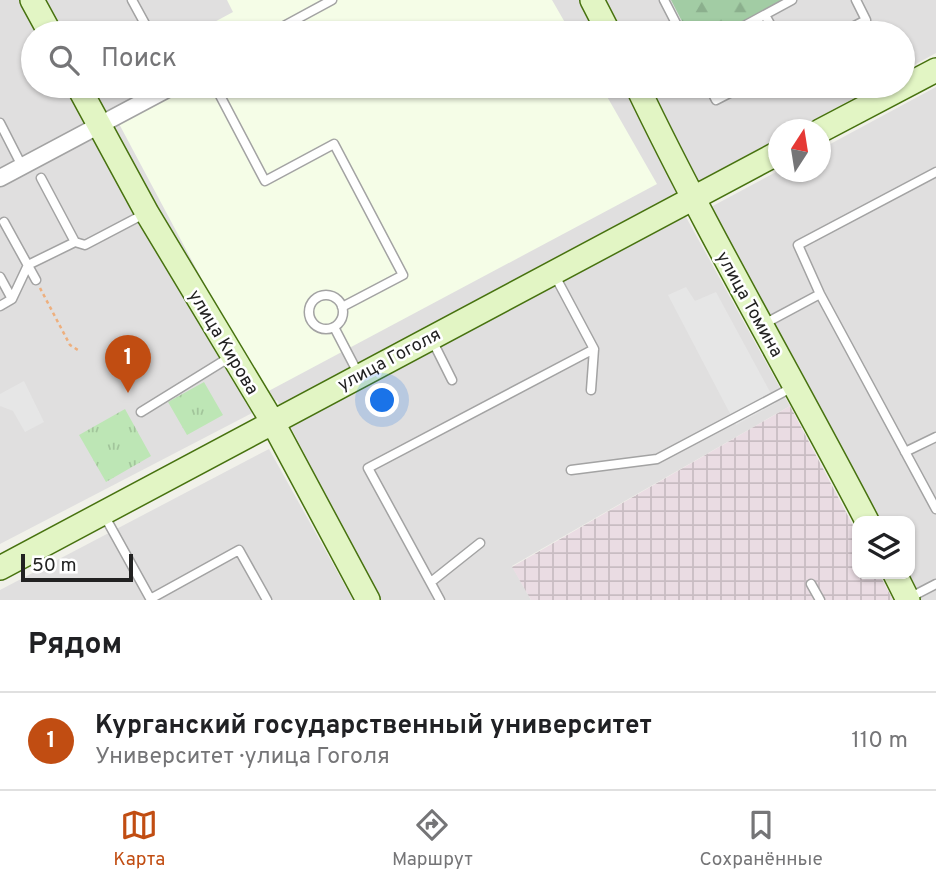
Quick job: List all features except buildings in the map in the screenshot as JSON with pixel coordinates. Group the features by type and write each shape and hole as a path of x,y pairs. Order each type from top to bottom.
{"street":[{"path":"32,0 43,21"},
{"path":"592,0 603,21"},
{"path":"915,81 936,70"},
{"name":"улица Кирова","path":"84,98 147,213 272,421 368,600"},
{"path":"0,178 150,98"},
{"name":"улица Томина","path":"643,98 691,199 796,386 864,516"},
{"path":"831,126 883,98"},
{"name":"улица Гоголя","path":"0,568 768,159"},
{"path":"898,579 908,599"}],"lane":[{"path":"132,0 143,21"},
{"path":"293,21 332,0"},
{"path":"664,0 675,21"},
{"path":"754,21 792,0"},
{"path":"856,0 866,20 864,21"},
{"path":"765,15 768,21"},
{"path":"221,98 265,181 334,145 403,275 342,307"},
{"path":"0,123 22,166"},
{"path":"936,172 798,245 820,294 936,509"},
{"path":"41,178 75,242"},
{"path":"0,306 12,299 28,265 75,242 85,245 147,213"},
{"path":"4,222 36,280"},
{"path":"553,272 594,349 591,390"},
{"path":"0,276 12,299"},
{"path":"762,325 820,294"},
{"path":"320,296 337,299 342,307 343,316 334,327 322,330 314,326 308,309 320,296"},
{"path":"334,327 359,375"},
{"path":"430,337 452,380"},
{"path":"440,600 368,468 468,410 594,349"},
{"path":"141,412 232,355"},
{"path":"571,470 657,459 796,386"},
{"path":"905,452 936,437"},
{"path":"103,513 151,599 239,550 267,600"},
{"path":"430,582 481,543"},
{"path":"811,583 820,600"},
{"path":"908,599 936,584"}],"path":[{"path":"36,280 70,345 78,350"}],"shaded area":[{"path":"0,0 936,0 936,53 915,64 915,21 21,21 21,98 854,98 815,119 768,119 768,146 675,197 790,406 512,566 531,600 379,600 277,400 0,544"},
{"path":"227,0 552,0 564,21 216,21 233,12"},
{"path":"936,87 936,600 921,600 910,579 915,579 915,516 875,516 709,208 768,176 768,182 831,182 831,144"},
{"path":"159,98 608,98 657,184 263,394 117,120"},
{"path":"686,287 695,301 716,292 776,403 736,425 668,295"},
{"path":"24,381 44,422 25,432 13,411 0,406 0,394"},
{"path":"790,406 852,524 852,579 882,579 893,600 531,600 512,567"},
{"path":"269,449 353,600 0,600 0,590"}],"green space":[{"path":"671,0 784,0 745,21 682,21"},
{"path":"204,382 223,415 187,435 168,402"},
{"path":"125,409 151,456 106,482 79,435"}],"place":[{"name":"Курганский государственный университет","path":"128,393"}]}
